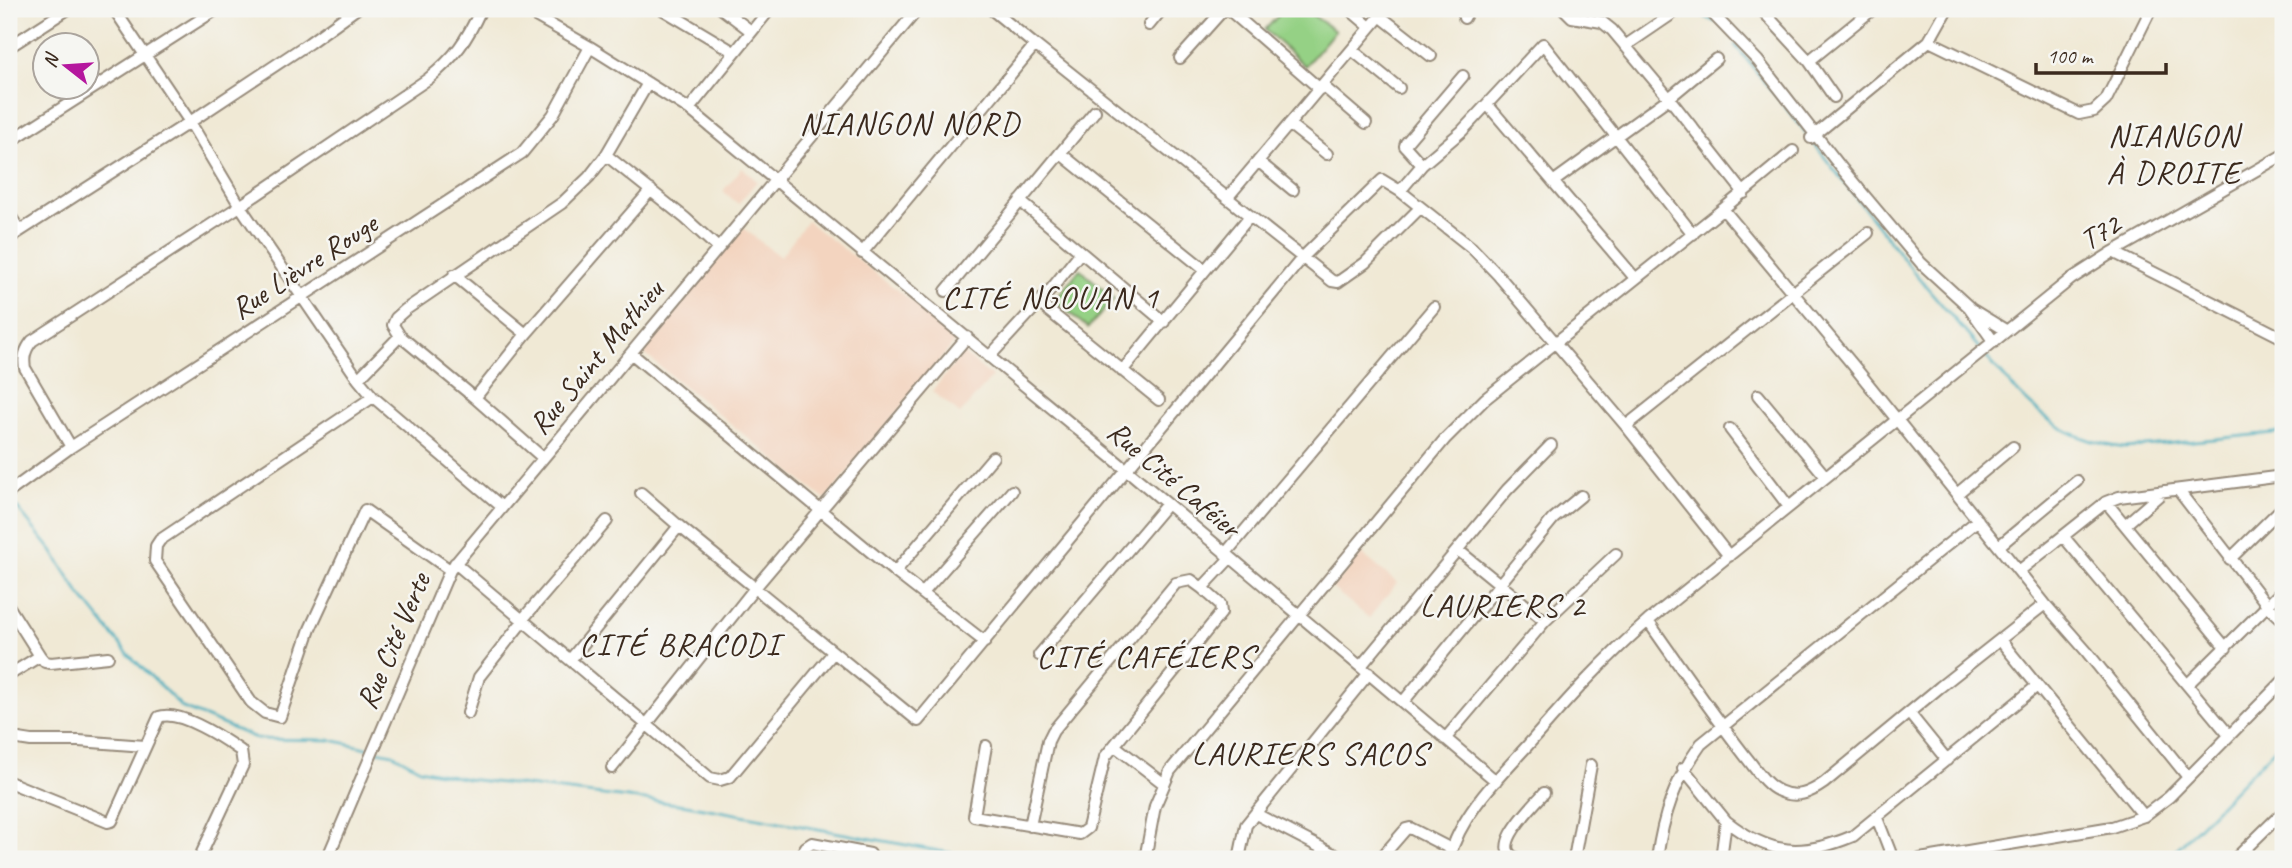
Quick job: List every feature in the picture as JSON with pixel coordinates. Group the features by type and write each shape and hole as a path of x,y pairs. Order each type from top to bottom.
{"street":[{"path":"9,47 68,9"},
{"path":"114,9 190,122 240,206 358,379 373,397 502,507"},
{"path":"9,142 217,9"},
{"path":"9,237 190,122 356,9"},
{"path":"71,447 25,368 26,348 40,334 240,206 428,79 462,46 481,9"},
{"name":"Rue Cité Caféier","path":"523,9 546,20 689,109 1127,470 1496,781"},
{"path":"546,20 552,9"},
{"path":"662,9 734,52"},
{"path":"722,9 751,31"},
{"path":"689,109 770,9"},
{"name":"Rue Saint Mathieu","path":"452,567 918,9"},
{"path":"991,9 1332,281 1344,279 1365,263 1420,208"},
{"path":"1149,25 1162,9"},
{"path":"1180,58 1226,9 1366,123"},
{"path":"1349,9 1370,27"},
{"path":"1564,9 1572,17 1602,22 1669,98 1744,193"},
{"path":"1625,46 1672,14 1669,9"},
{"path":"1708,9 1758,61 1813,136 1921,263 1969,307 2007,331"},
{"path":"1761,9 1809,61 1834,97"},
{"path":"1809,61 1873,9"},
{"path":"1813,136 1929,41 1947,9"},
{"path":"1929,41 2079,114 2094,111 2106,100 2151,9"},
{"path":"1227,198 1383,12 1431,55"},
{"path":"1400,191 1422,165 1462,131 1543,44 1693,234"},
{"path":"862,253 1034,45"},
{"name":"Rue Lièvre Rouge","path":"9,492 71,447 522,153 553,114 590,47"},
{"path":"1352,50 1399,88"},
{"path":"1553,182 1669,98 1716,59"},
{"path":"1422,165 1405,146 1463,76"},
{"path":"543,458 400,336 393,325 396,318 454,275 562,203 589,177 606,155 648,83"},
{"path":"1487,104 1635,278"},
{"path":"946,291 1096,111"},
{"path":"1289,124 1327,154"},
{"path":"1145,859 1155,806 1170,771 1445,439 1485,399 1614,298 1635,278 1793,151"},
{"path":"1060,153 1205,270"},
{"path":"606,155 718,248"},
{"name":"T72","path":"1450,854 1474,810 1496,781 1595,668 1648,621 2071,279 2113,252 2283,155"},
{"path":"1258,161 1293,190"},
{"path":"641,493 754,589 918,721 1303,257 1380,181 1385,180 1472,248 1498,275 1626,426 1729,556"},
{"path":"475,398 526,334 651,190"},
{"path":"1020,201 1164,322"},
{"path":"1723,209 1898,418 2045,604 2188,777"},
{"path":"9,214 20,230"},
{"path":"1122,371 1250,216"},
{"path":"1626,426 1867,233"},
{"path":"2113,252 2283,338"},
{"path":"989,357 1080,253"},
{"path":"454,275 526,334"},
{"path":"1039,303 1159,400"},
{"path":"1202,588 1434,307"},
{"path":"1969,307 1991,344"},
{"path":"358,379 400,336"},
{"path":"612,768 754,589 967,337"},
{"path":"632,354 895,572 985,642"},
{"path":"1758,395 1826,477"},
{"path":"373,397 156,546 155,561 251,702 265,713 280,717 310,629 365,510 452,567 523,621 710,778 720,780 730,776 832,653"},
{"path":"1730,429 1789,507"},
{"path":"1239,859 1245,829 1255,814 1458,550 1507,490 1550,445"},
{"path":"1958,493 2013,447"},
{"path":"895,572 993,457"},
{"path":"2019,571 2106,502 2119,497 2283,476"},
{"path":"1999,546 2077,481"},
{"path":"2178,490 2230,559 2268,606 2283,620"},
{"path":"923,593 1012,491"},
{"path":"2125,525 2164,491"},
{"path":"1403,702 1553,519 1581,496"},
{"path":"2106,502 2226,648"},
{"path":"1039,655 1167,504"},
{"path":"2230,559 2283,507"},
{"path":"1657,859 1672,792 1683,768 1701,744 1978,520"},
{"path":"468,713 479,677 607,521"},
{"path":"570,660 679,526"},
{"path":"2063,536 2229,735"},
{"path":"1458,550 1545,621"},
{"path":"1445,739 1545,621 1616,554"},
{"name":"Rue Cité Verte","path":"327,859 452,567"},
{"path":"986,746 974,816 1030,826 1080,834 1085,832 1105,757 1221,612 1220,604 1191,580 1176,583 1053,731 1048,741 1030,826"},
{"path":"2188,684 2283,590"},
{"path":"1648,621 1722,726 1769,786 1797,796 1813,791 1824,783 2045,604"},
{"path":"9,607 45,662 108,657"},
{"path":"2000,640 2144,816"},
{"path":"9,675 40,656"},
{"path":"1920,859 2112,827 2144,816 2169,797 2283,681"},
{"path":"1683,768 1726,821 1759,844 1792,851 1831,845 1853,836 1877,818 2037,686"},
{"path":"1909,713 1947,760"},
{"path":"9,782 108,822 115,818 159,717 173,715 220,736 241,751 243,765 200,859"},
{"path":"10,737 31,741 79,740 145,746"},
{"path":"1115,746 1163,783"},
{"path":"1574,859 1591,765"},
{"path":"1520,859 1511,857 1506,846 1513,831 1544,793"},
{"path":"2235,859 2283,813"},
{"path":"1255,814 1343,859"},
{"path":"1877,818 1893,859"},
{"path":"1721,859 1726,821"},
{"path":"1380,859 1406,829 1410,828 1450,854"},
{"path":"798,859 812,843 853,855 870,854 867,859"}],"shaded area":[{"path":"742,168 757,181 738,204 723,191"},
{"path":"807,221 959,337 825,500 643,353 742,227 780,257"},
{"path":"963,353 992,377 960,414 932,391"},
{"path":"1361,553 1397,583 1369,618 1332,588"}],"green space":[{"path":"1284,9 1304,9 1335,31 1305,66 1265,30"},
{"path":"1080,269 1114,299 1088,328 1057,303 1056,299"}],"waterway":[{"path":"1690,9 1715,22"},
{"path":"1735,45 1808,135"},
{"path":"1812,141 1913,271 1979,348"},
{"path":"1983,353 2044,416 2060,427 2100,443 2125,448 2283,432"},
{"path":"9,498 128,654 183,708 258,739 331,740 371,749"},
{"path":"2161,859 2168,858 2283,740"},
{"path":"378,751 393,754 420,769 467,779 687,805 983,859"}],"district":[{"name":"NIANGON NORD","path":"910,123"},
{"name":"NIANGON À DROITE","path":"2174,154"},
{"name":"CITÉ NGOUAN 1","path":"1051,297"},
{"name":"LAURIERS 2","path":"1503,605"},
{"name":"CITÉ BRACODI","path":"680,644"},
{"name":"CITÉ CAFÉIERS","path":"1146,656"},
{"name":"LAURIERS SACOS","path":"1310,753"}]}
